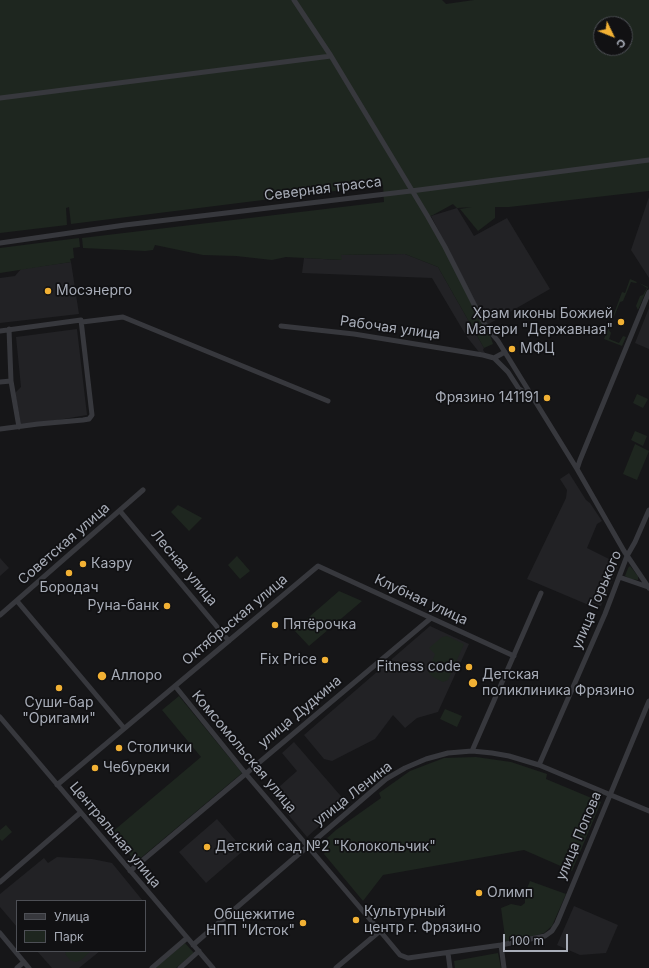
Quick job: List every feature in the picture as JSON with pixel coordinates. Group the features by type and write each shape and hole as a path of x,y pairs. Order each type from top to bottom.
{"street":[{"path":"294,0 331,56 379,134 445,247 481,318 498,340 530,395 577,469 627,556 649,588"},
{"path":"0,98 331,56"},
{"name":"Северная трасса","path":"0,243 124,225 411,191 649,160"},
{"path":"577,469 649,292"},
{"path":"0,330 81,320 82,322 123,317 328,401"},
{"path":"0,429 89,419 92,414 82,322"},
{"name":"Рабочая улица","path":"281,326 354,334 452,349 494,358"},
{"path":"9,330 11,381 19,427"},
{"path":"504,352 494,358 508,372 519,389 530,395"},
{"path":"0,382 11,381"},
{"name":"Советская улица","path":"0,615 143,490"},
{"name":"улица Горького","path":"539,765 604,617 627,556 649,510"},
{"name":"Лесная улица","path":"120,511 229,641"},
{"name":"Октябрьская улица","path":"57,784 318,566"},
{"name":"Клубная улица","path":"318,566 514,656"},
{"path":"619,577 649,588"},
{"path":"472,751 542,593"},
{"path":"17,601 124,728"},
{"name":"улица Дудкина","path":"130,871 431,618"},
{"name":"Комсомольская улица","path":"175,686 246,774 400,955 408,958 501,945"},
{"name":"улица Попова","path":"501,945 545,936 552,931 557,923 649,701"},
{"name":"Центральная улица","path":"0,717 213,968"},
{"name":"улица Ленина","path":"193,945 386,779 405,768 426,759 448,753 472,751 502,755 539,765 649,811"},
{"path":"0,882 80,813"},
{"path":"336,968 380,931"},
{"path":"0,934 30,968"},
{"path":"152,968 187,938"},
{"path":"501,945 504,968"},
{"path":"180,968 199,951"},
{"path":"448,952 450,968"},
{"path":"16,968 24,962"}],"shaded area":[{"path":"649,197 649,278 631,250"},
{"path":"457,208 474,236 507,218 550,289 487,325 431,216"},
{"path":"405,254 438,267 484,348 483,350 485,353 479,352 467,337 432,278 302,273 304,258 341,260 341,255"},
{"name":"Мосэнерго","path":"71,262 79,314 0,323 0,278 15,276 21,269"},
{"path":"649,308 649,349 635,343"},
{"path":"77,329 87,415 52,421 21,424 15,393 21,387 16,337"},
{"path":"569,473 586,500 590,503 602,521 597,524 587,548 619,564 601,606 593,603 591,606 527,579 566,498 567,490 560,479"},
{"path":"0,558 9,568 0,576"},
{"path":"430,626 469,644 438,712 417,718 405,728 393,715 375,739 332,761 324,759 304,735"},
{"path":"294,742 346,802 307,837 271,794 297,771 282,753"},
{"path":"217,819 244,850 206,883 179,852"},
{"path":"57,857 92,859 112,863 142,900 16,900 16,926 0,907 0,894 44,858 48,863"},
{"path":"574,906 618,925 606,953 580,955 557,945"},
{"path":"38,952 99,952 79,968 52,968"}],"green space":[{"path":"0,0 442,0 446,4 474,0 649,0 649,191 509,207 495,207 495,218 478,231 460,209 472,207 457,208 453,204 428,217 488,329 493,344 484,348 438,267 405,254 341,255 342,260 286,257 272,260 236,256 203,255 155,245 153,250 145,251 83,248 82,238 384,202 383,185 71,224 69,207 66,208 67,225 0,233"},
{"path":"79,238 80,247 73,248 74,258 70,259 71,262 0,273 0,248"},
{"path":"630,279 637,282 631,282 623,301 620,302 612,319 622,292 625,293"},
{"path":"639,283 648,287 638,310 636,306 640,296 643,295 647,288"},
{"path":"611,322 609,330 611,333 609,339 619,343 623,336 626,337 622,346 604,339"},
{"path":"637,394 648,399 643,408 633,403"},
{"path":"635,431 647,436 643,446 631,440"},
{"path":"635,444 649,451 637,480 623,474"},
{"path":"178,505 202,518 189,531 171,512"},
{"path":"237,556 250,571 240,579 228,565"},
{"path":"630,566 638,576 638,580 630,579 625,576"},
{"path":"339,591 362,601 309,646 294,630"},
{"path":"447,636 464,644 448,680 443,682 433,677 428,672 435,654 429,648 442,637"},
{"path":"179,696 242,773 136,862 111,833 201,757 162,710"},
{"path":"445,709 462,716 457,727 440,719"},
{"path":"476,757 511,762 547,774 546,779 601,802 572,871 524,850 383,875 363,901 324,854 325,840 336,830 381,798 379,793 410,771 444,758"},
{"path":"6,825 12,832 2,841 0,839 0,830"},
{"path":"530,881 566,894 552,926 544,933 506,944 501,908 511,904 521,906 525,903 525,893"},
{"path":"185,943 194,953 176,968 155,968"},
{"path":"65,952 90,952 81,960 76,962 70,960"},
{"path":"498,953 501,968 455,968 454,961"}],"place":[{"name":"Мосэнерго","path":"48,291"},
{"name":"Храм иконы Божией Матери \"Державная\"","path":"621,322"},
{"name":"МФЦ","path":"512,349"},
{"name":"Фрязино 141191","path":"547,398"},
{"name":"Каэру","path":"83,564"},
{"name":"Бородач","path":"69,573"},
{"name":"Руна-банк","path":"167,606"},
{"name":"Пятёрочка","path":"275,625"},
{"name":"Fix Price","path":"325,660"},
{"name":"Fitness code","path":"469,667"},
{"name":"Аллоро","path":"102,676"},
{"name":"Детская поликлиника Фрязино","path":"473,683"},
{"name":"Суши-бар \"Оригами\"","path":"59,688"},
{"name":"Столички","path":"119,748"},
{"name":"Чебуреки","path":"95,768"},
{"name":"Детский сад №2 \"Колокольчик\"","path":"207,847"},
{"name":"Олимп","path":"479,893"},
{"name":"Культурный центр г. Фрязино","path":"356,920"},
{"name":"Общежитие НПП \"Исток\"","path":"303,923"}]}
